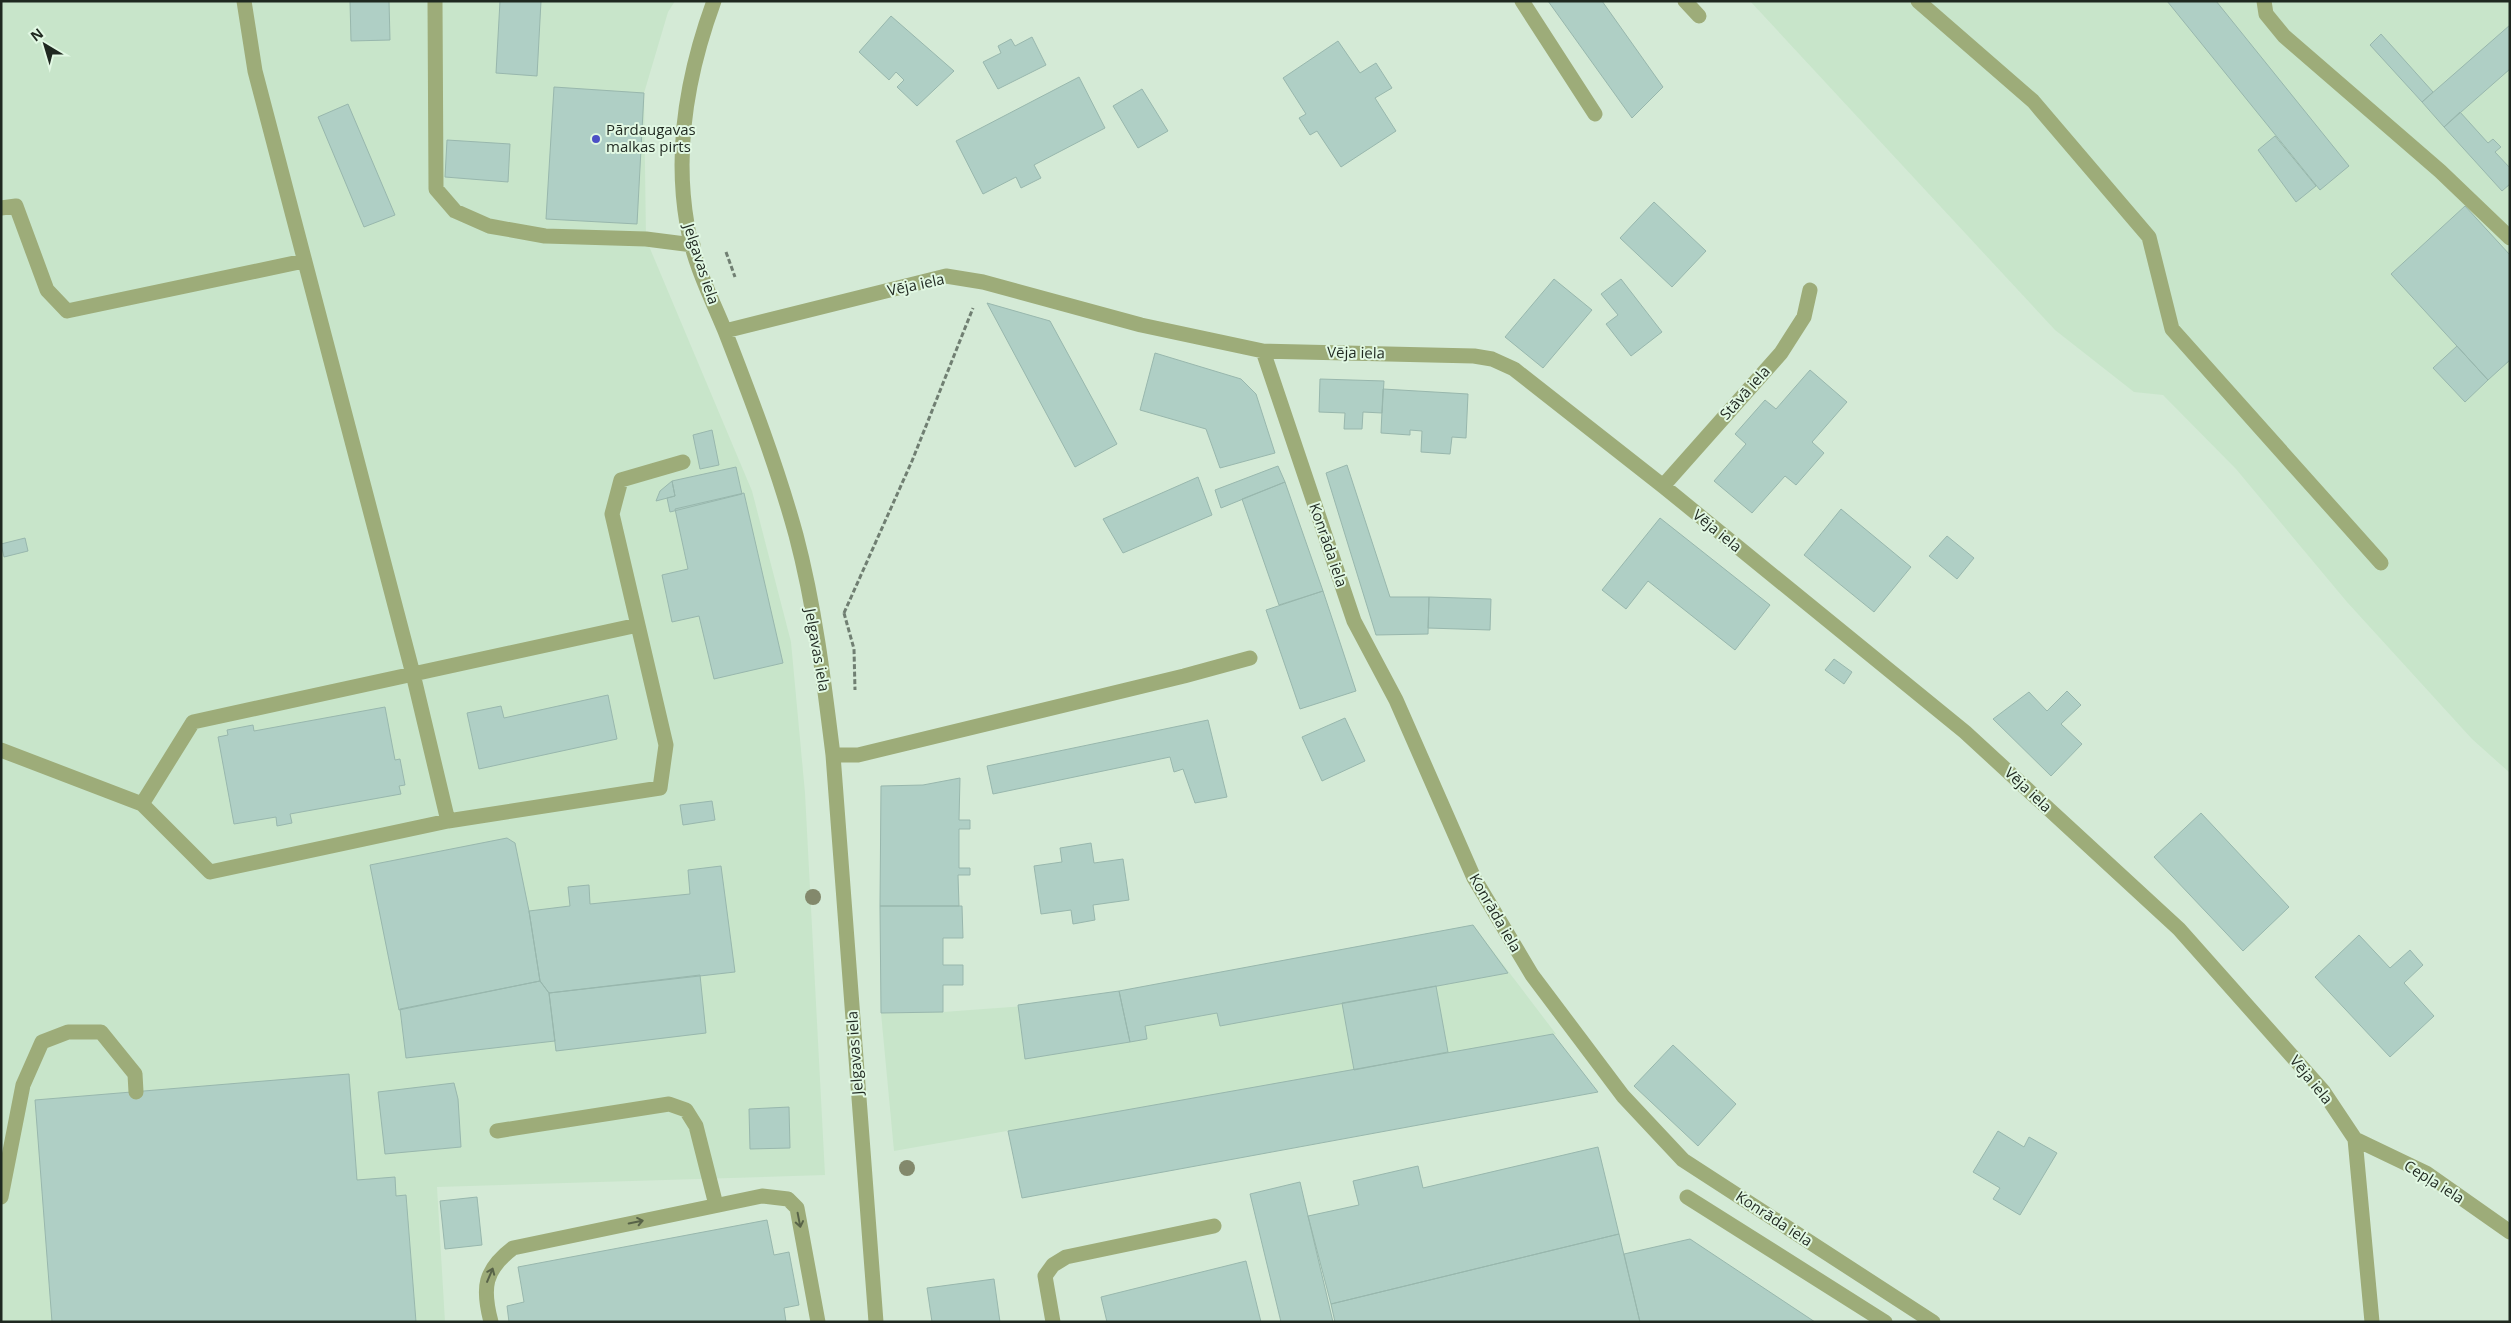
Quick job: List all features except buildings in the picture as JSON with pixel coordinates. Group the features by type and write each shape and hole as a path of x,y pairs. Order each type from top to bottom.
{"street":[{"path":"244,1 255,71 413,674 448,821"},
{"path":"435,1 436,189 455,211 489,226 545,236 646,239 692,245"},
{"name":"Jelgavas iela","path":"714,1 702,32 687,95 681,156 687,225 701,273 764,434 796,535 822,664 833,755 876,1322"},
{"path":"1522,1 1595,114"},
{"path":"1686,1 1699,16"},
{"path":"1918,1 2033,101 2149,237 2172,329 2381,563"},
{"path":"2264,1 2266,14 2284,36 2440,171 2510,238"},
{"path":"1,208 16,206 47,290 67,311 304,261"},
{"name":"Vēja iela","path":"725,331 946,276 983,282 1141,326 1263,351 1474,356 1492,360 1514,369 1663,486 1965,732 2180,929 2323,1091 2355,1138 2372,1322"},
{"name":"Stāvā iela","path":"1663,486 1781,354 1804,317 1810,290"},
{"name":"Konrāda iela","path":"1263,351 1354,621 1396,700 1474,878 1532,975 1623,1096 1683,1160 1933,1322"},
{"path":"1,750 142,804 210,872 448,821 660,788 666,745 612,514 621,480 683,462"},
{"path":"142,804 193,722 638,625"},
{"path":"833,755 858,755 1184,676 1250,658"},
{"path":"1,1197 23,1085 42,1042 68,1032 101,1032 135,1074 136,1092"},
{"path":"497,1131 669,1104 686,1110 696,1126 716,1205"},
{"name":"Cepļa iela","path":"2355,1138 2426,1173 2510,1232"},
{"path":"491,1322 485,1300 487,1278 497,1260 513,1248 762,1196 788,1198 796,1208 818,1322"},
{"path":"1687,1197 1885,1322"},
{"path":"1053,1322 1045,1276 1053,1266 1066,1257 1214,1226"}],"path":[{"path":"840,622 948,375 983,282"}],"shaded area":[{"path":"1,1 675,1 668,12 644,93 646,239 752,491 791,642 805,793 825,1175 437,1187 445,1322 1,1322"},
{"path":"1750,1 2510,1 2510,773 2472,739 2347,602 2236,469 2163,395 2134,392 2055,330"},
{"path":"1473,925 1556,1034 894,1151 881,1013 943,1012 1050,1004"}],"place":[{"name":"Pārdaugavas malkas pirts","path":"596,139"}]}
